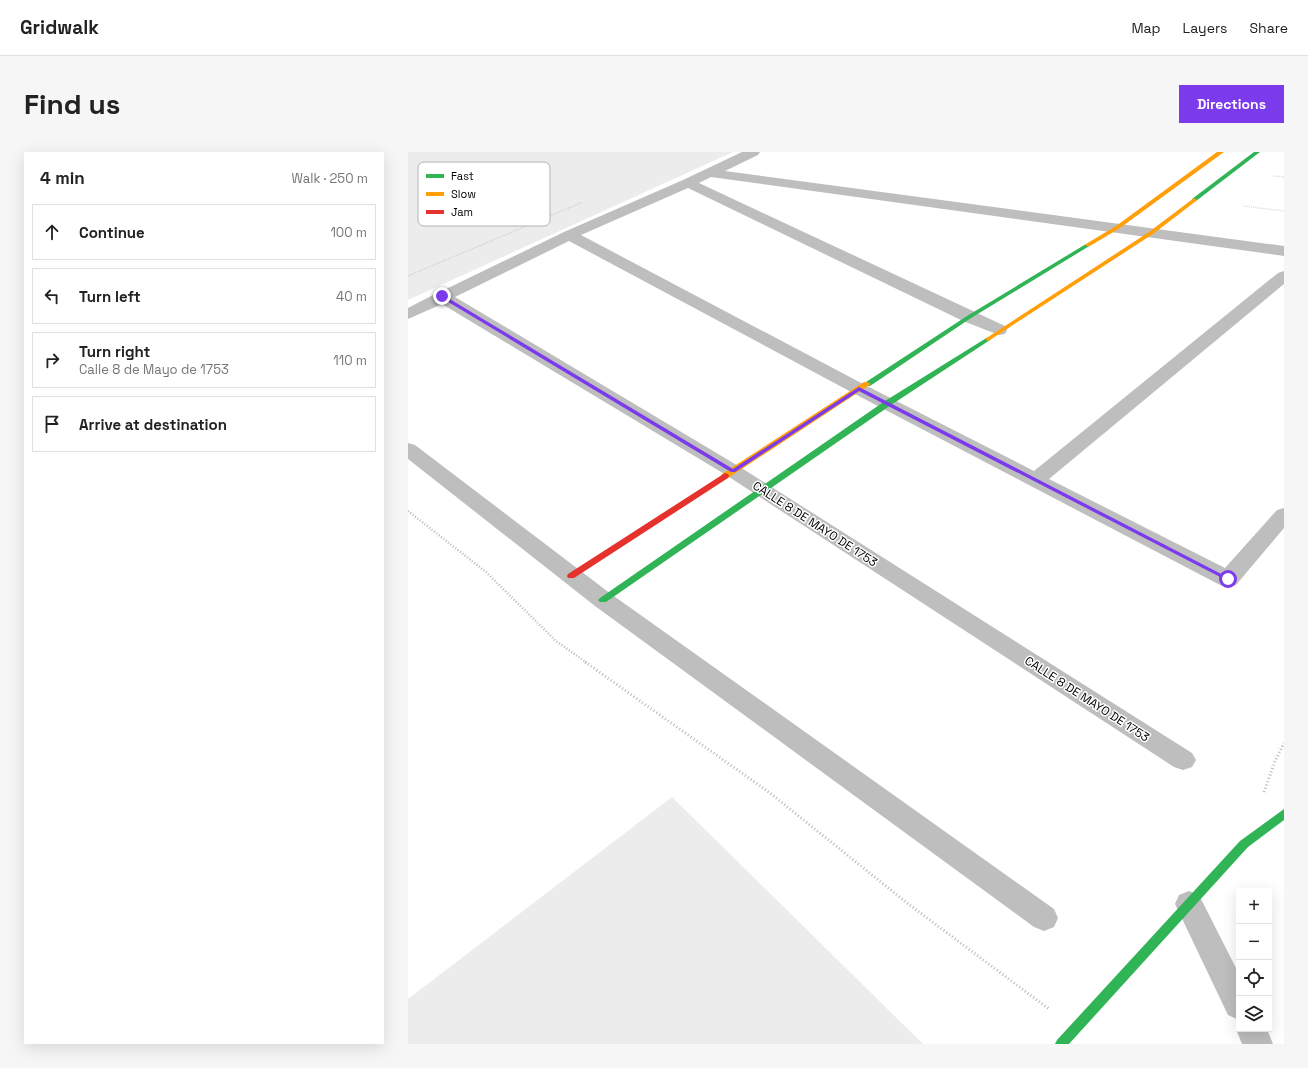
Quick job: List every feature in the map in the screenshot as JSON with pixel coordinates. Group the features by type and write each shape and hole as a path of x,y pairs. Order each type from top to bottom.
{"street":[{"path":"408,314 569,235 688,183 752,152"},
{"path":"571,576 970,317 1118,227 1221,152"},
{"path":"603,600 888,403 1151,233 1254,152"},
{"path":"710,172 1284,251"},
{"path":"688,183 1000,330"},
{"path":"569,235 859,389 1228,579 1284,515"},
{"path":"1035,480 1284,276"},
{"name":"CALLE 8 DE MAYO DE 1753","path":"442,296 733,471 1182,760"},
{"path":"408,449 603,600 1044,918"},
{"path":"1061,1044 1244,844 1284,814"},
{"path":"1190,904 1236,999"},
{"path":"1252,1032 1258,1044"}],"path":[{"path":"1273,176 1284,177"},
{"path":"550,216 584,202"},
{"path":"1243,206 1284,211"},
{"path":"408,276 527,226"},
{"path":"408,511 486,572 556,640 770,793 907,903 1075,1029"}],"shaded area":[{"path":"408,152 733,152 408,300"},
{"path":"672,797 923,1044 408,1044 408,999"}],"traffic: fast":[{"path":"1194,200 1257,152"},
{"path":"867,384 969,317 1088,245"},
{"path":"603,600 888,403 988,339"},
{"path":"1061,1044 1244,844 1284,814"}],"traffic: slow":[{"path":"1088,245 1118,227 1221,152"},
{"path":"988,339 1151,233 1194,200"},
{"path":"725,476 867,384"}],"traffic: jam":[{"path":"571,576 725,476"}],"route":[{"path":"442,296 733,471 859,389 1228,579"}]}
